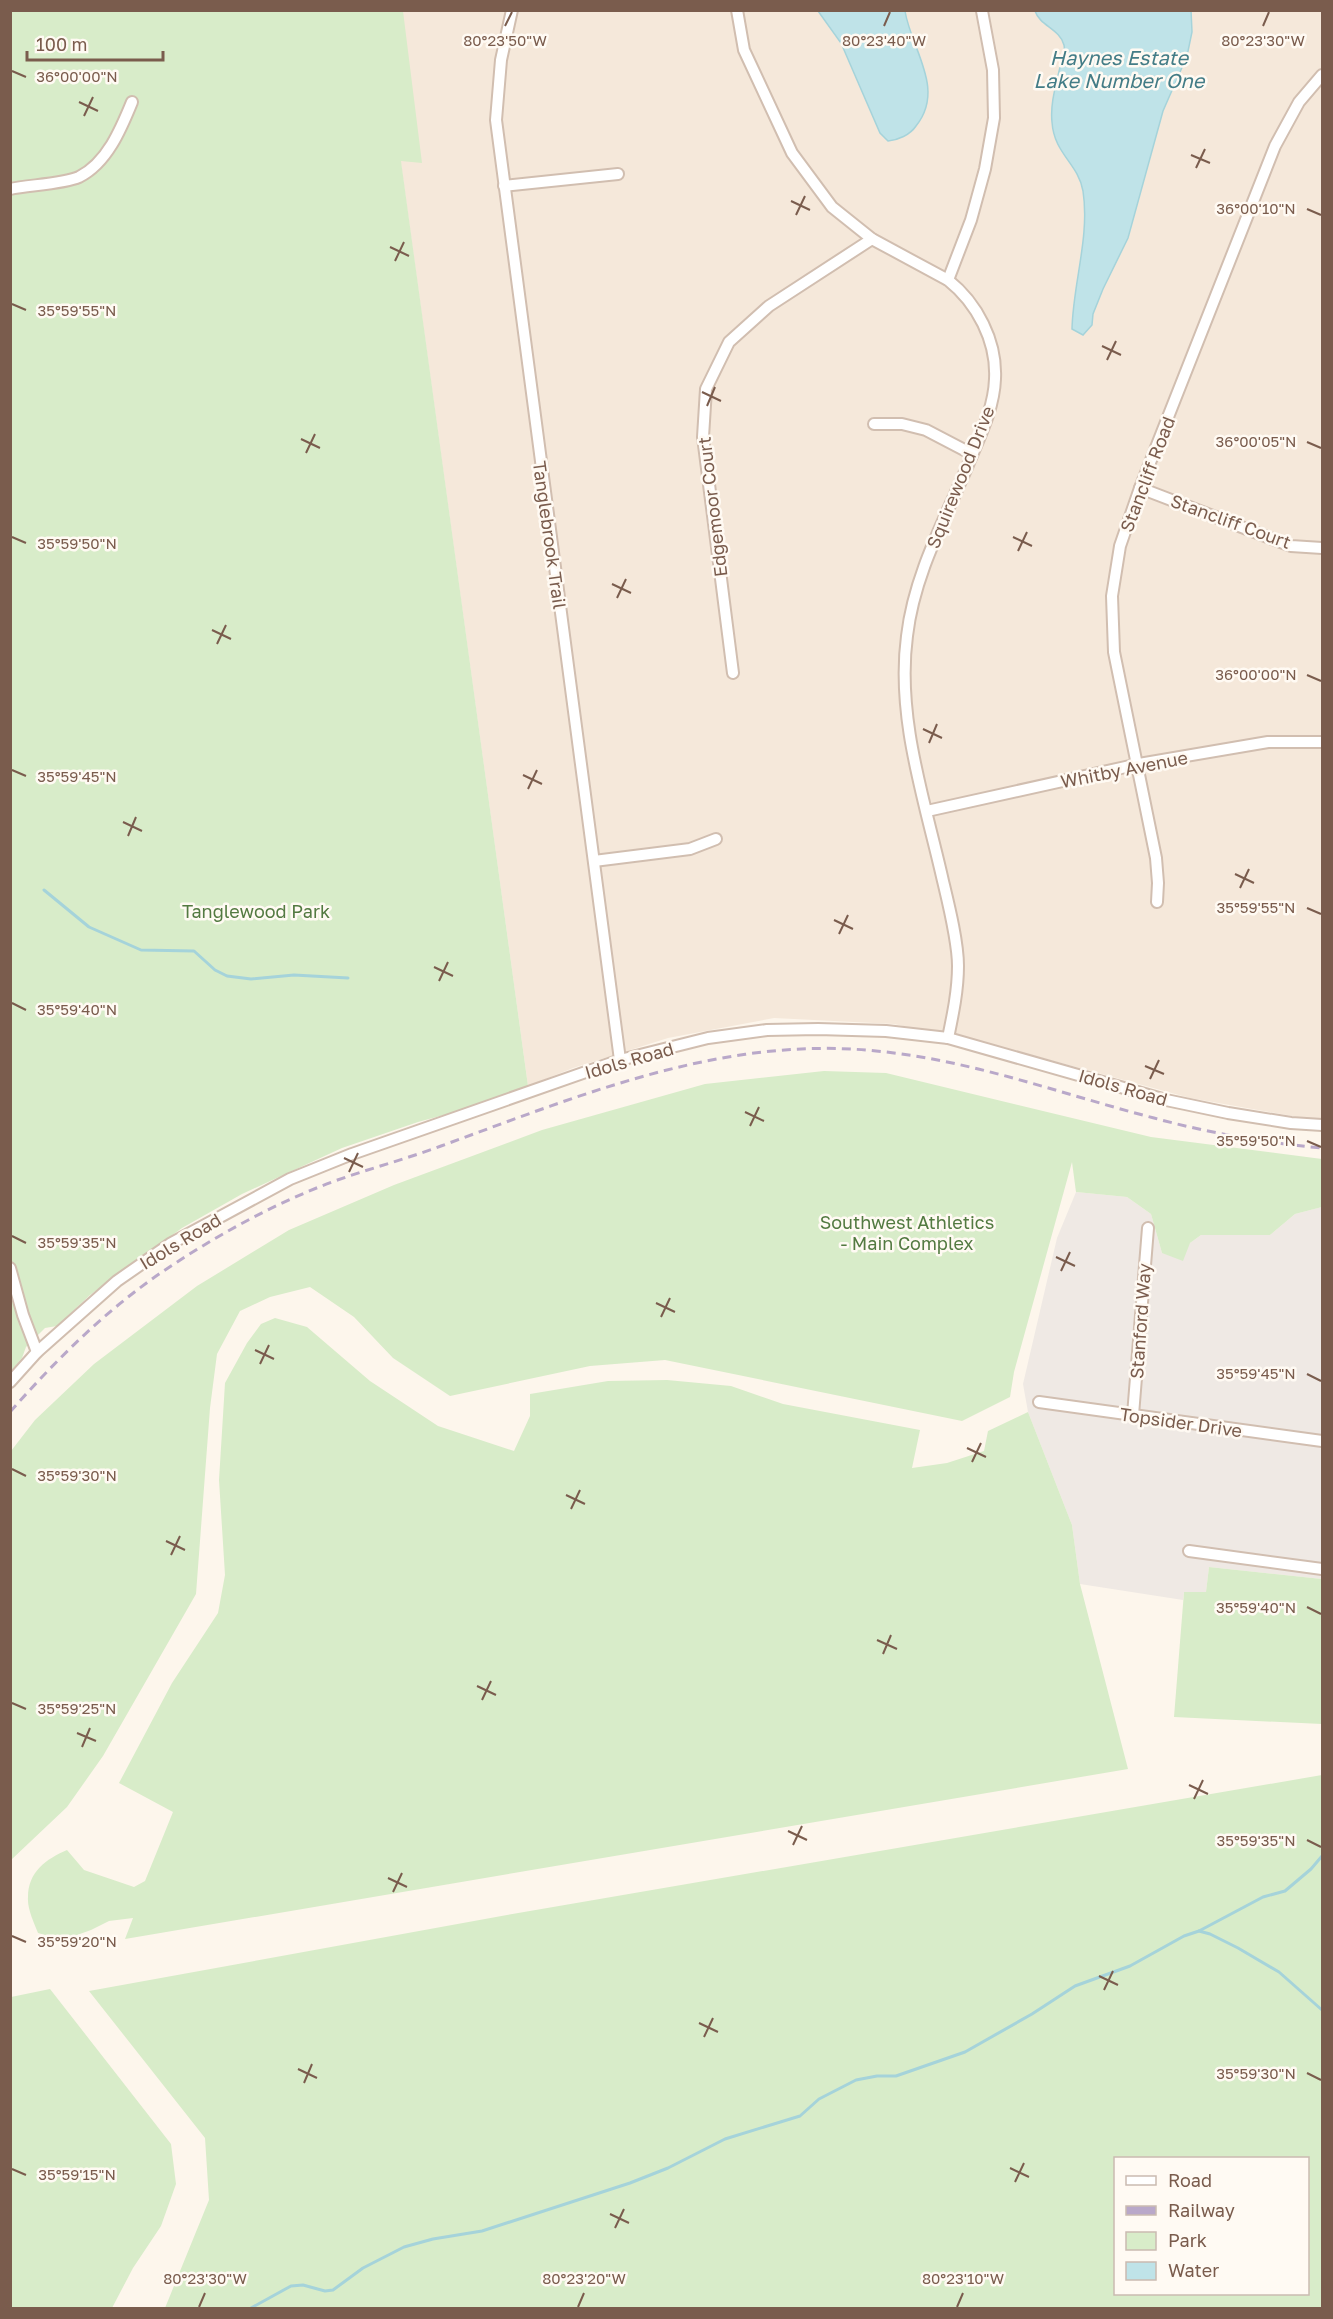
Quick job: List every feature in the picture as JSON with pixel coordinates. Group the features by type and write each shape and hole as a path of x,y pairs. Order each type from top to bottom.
{"street":[{"name":"Tanglebrook Trail","path":"513,10 501,60 496,120 620,1060"},
{"name":"Squirewood Drive","path":"737,10 744,50 792,153 832,207 872,239 948,280 958,288 980,318 991,345 994,366 993,395 972,454 916,584 907,636 905,700 910,736 948,900 958,964 956,996 948,1038"},
{"path":"948,280 971,220 985,169 994,118 993,70 982,11"},
{"name":"Stancliff Road","path":"1157,902 1156,858 1114,652 1112,596 1120,546 1140,488 1275,146 1299,102 1323,75"},
{"path":"10,189 63,181 89,171 100,161 113,143 132,102"},
{"path":"504,186 618,174"},
{"name":"Edgemoor Court","path":"733,673 703,437 706,388 729,342 753,320 769,306 872,239"},
{"path":"874,424 902,424 926,430 972,454"},
{"name":"Stancliff Court","path":"1140,488 1291,546 1323,548"},
{"name":"Whitby Avenue","path":"927,811 1138,764 1268,742 1323,742"},
{"path":"594,861 690,849 716,839"},
{"name":"Idols Road","path":"10,1382 37,1352 117,1281 170,1244 290,1179 352,1154 620,1060 708,1038 767,1030 886,1031 948,1038 1166,1100 1228,1113 1291,1123 1323,1125"},
{"name":"Stanford Way","path":"1133,1415 1148,1228"},
{"path":"10,1268 23,1315 37,1352"},
{"name":"Topsider Drive","path":"1039,1402 1323,1442"},
{"path":"1189,1551 1323,1569"}],"shaded area":[{"path":"380,11 1322,11 1322,1119 1190,1098 1013,1050 894,1024 774,1018 668,1038 573,1068 528,1086"},
{"path":"1076,1192 1127,1197 1151,1214 1162,1253 1190,1243 1201,1235 1270,1235 1295,1214 1322,1207 1322,1579 1209,1567 1206,1592 1184,1592 1183,1600 1080,1584 1072,1525 1028,1412 1023,1384 1057,1238"}],"green space":[{"name":"Tanglewood Park","path":"11,11 403,11 422,163 401,161 528,1086 466,1109 418,1122 342,1148 242,1194 182,1228 90,1295 57,1326 45,1328 26,1347 22,1358 11,1371"},
{"name":"Southwest Athletics - Main Complex","path":"824,1071 886,1073 1151,1137 1322,1159 1322,1207 1295,1214 1270,1235 1201,1235 1190,1243 1183,1261 1162,1253 1151,1214 1127,1197 1076,1192 1072,1162 1014,1372 1010,1397 962,1421 665,1360 590,1366 450,1396 393,1358 354,1317 310,1287 270,1297 240,1311 217,1354 210,1408 196,1594 103,1756 67,1807 11,1860 11,1451 35,1420 94,1364 197,1286 289,1230 394,1185 542,1130 705,1084"},
{"path":"275,1318 307,1327 370,1381 438,1426 514,1451 530,1416 530,1394 608,1381 667,1380 731,1386 783,1404 920,1430 912,1468 947,1463 984,1451 988,1431 1028,1412 1072,1525 1080,1584 1128,1769 125,1939 133,1918 109,1921 63,1940 38,1933 31,1915 28,1897 31,1880 45,1862 67,1850 84,1870 134,1887 145,1881 173,1812 119,1783 172,1683 218,1613 225,1575 219,1480 225,1383 247,1343 261,1324"},
{"path":"1209,1567 1322,1579 1322,1724 1174,1717 1184,1592 1206,1592"},
{"path":"1322,1775 1322,2308 165,2308 209,2200 205,2138 89,1991 507,1915"},
{"path":"50,1989 171,2144 176,2184 161,2226 133,2268 112,2308 11,2308 11,1997"}],"water":[{"name":"Haynes Estate Lake Number One","path":"1191,10 1192,32 1187,56 1163,111 1128,238 1103,289 1093,314 1092,325 1083,335 1072,329 1083,243 1085,208 1083,191 1076,173 1061,151 1052,122 1053,101 1064,45 1058,35 1041,20 1035,11"},
{"path":"818,11 905,11 924,69 928,98 924,112 910,132 888,141 880,133 841,43"}],"waterway":[{"path":"44,890 89,927 141,950 194,951 215,970 227,976 251,979 294,975 348,978"},
{"path":"251,2308 291,2286 303,2285 325,2291 333,2290 363,2268 404,2247 433,2239 482,2231 630,2183 668,2168 725,2139 800,2116 819,2099 856,2080 877,2076 896,2076 965,2052 1032,2014 1075,1986 1130,1966 1263,1897 1285,1891 1311,1869 1322,1856"},
{"path":"1199,1931 1238,1948 1279,1972 1322,2010"}],"railway":[{"path":"10,1412 63,1355 141,1287 219,1236 258,1215 334,1181 426,1151 547,1107 654,1073 708,1061 764,1052 819,1048 912,1055 982,1070 1119,1109 1217,1133 1322,1148"}]}
